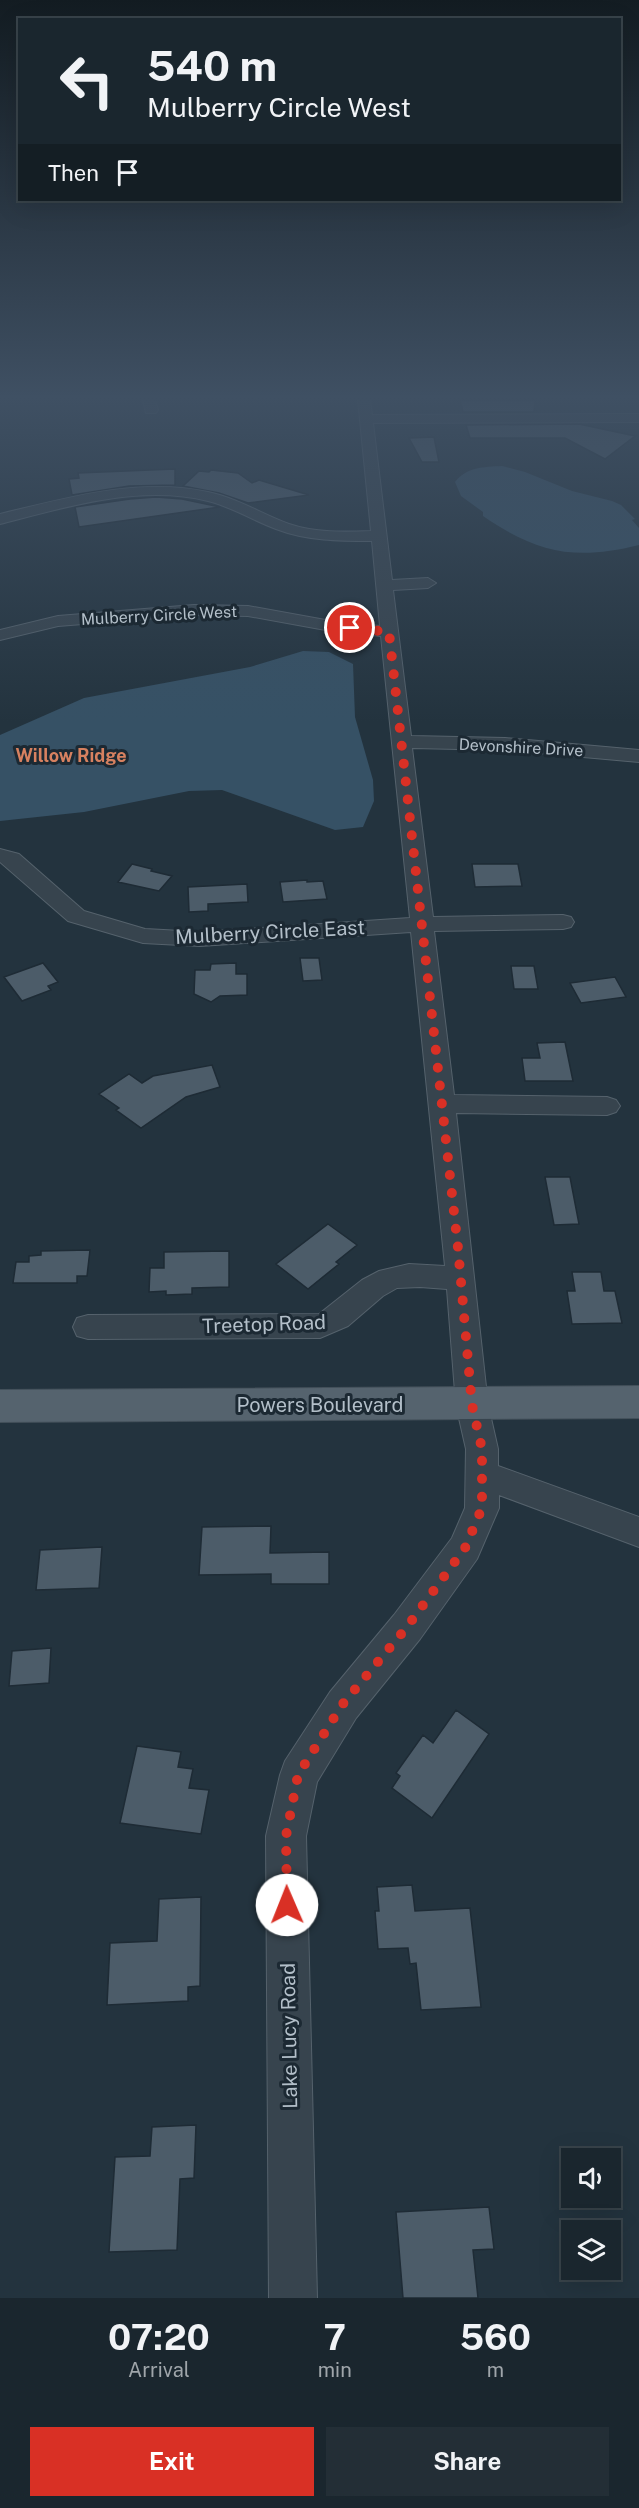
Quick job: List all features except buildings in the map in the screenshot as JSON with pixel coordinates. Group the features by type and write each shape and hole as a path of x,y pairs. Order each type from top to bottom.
{"main road":[{"name":"Powers Boulevard","path":"0,1406 472,1405 639,1402"}],"street":[{"path":"0,519 52,507"},
{"path":"241,507 286,528 304,532 330,536 379,536"},
{"name":"Lake Lucy Road","path":"293,2298 286,1836 298,1775 342,1705 407,1627 465,1548 482,1508 482,1449 472,1405 403,742 376,507"},
{"path":"384,585 428,584"},
{"name":"Mulberry Circle West","path":"0,635 58,621 194,610 248,611 331,626 389,632"},
{"name":"Devonshire Drive","path":"403,742 506,744 639,756"},
{"name":"Mulberry Circle East","path":"0,855 11,859 76,916 143,936 200,939 422,924 563,922"},
{"path":"441,1104 607,1106"},
{"name":"Treetop Road","path":"88,1327 320,1326 335,1322 380,1283 393,1277 460,1279"},
{"path":"482,1476 514,1484 639,1532"}],"water":[{"path":"476,507 623,507 635,519 632,520 639,528 639,545 595,552 576,553 557,550 539,546 503,529 483,516 483,512"},
{"path":"303,651 329,652 353,664 355,717 373,780 374,801 363,827 335,830 222,790 189,791 84,812 0,821 0,735 84,698 250,667"}],"district":[{"name":"Willow Ridge","path":"71,756"}],"route":[{"path":"287,1905 286,1836 298,1775 342,1705 407,1627 465,1548 482,1508 482,1449 472,1405 458,1248 389,632 350,628"}]}
